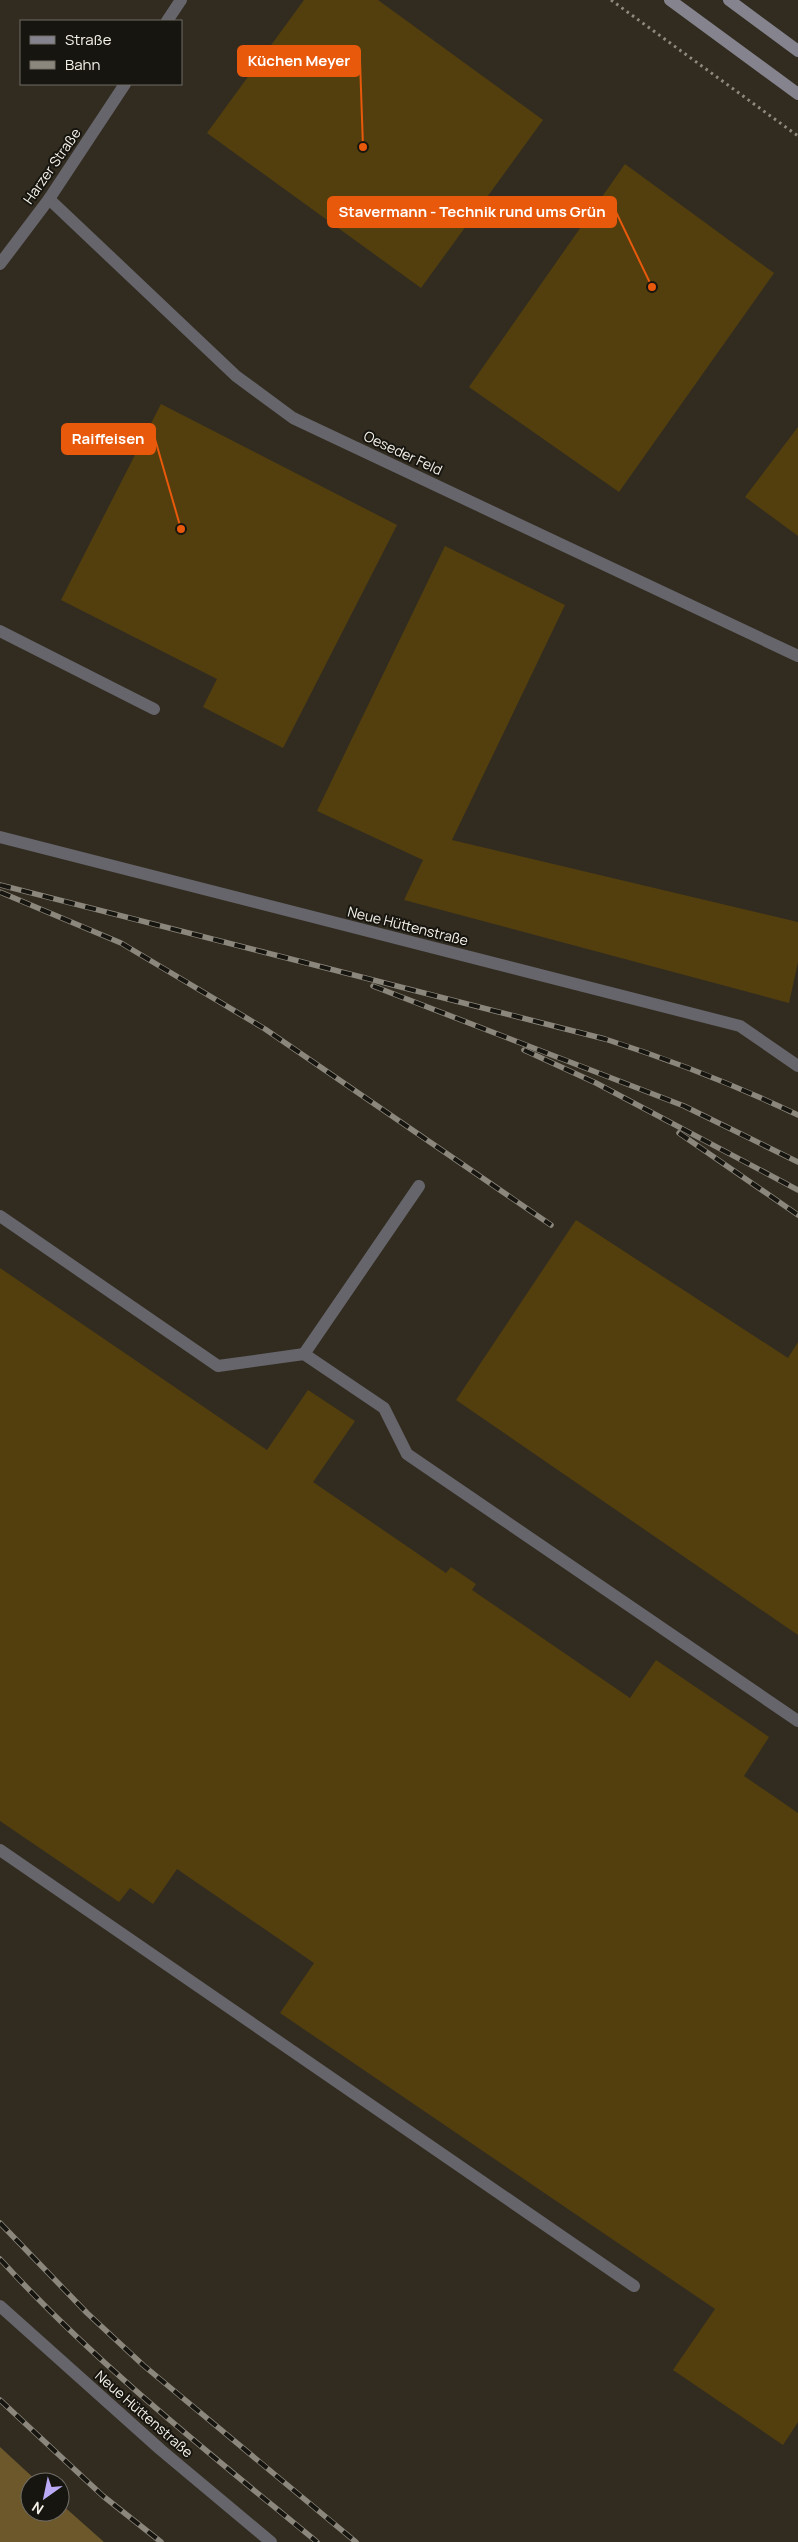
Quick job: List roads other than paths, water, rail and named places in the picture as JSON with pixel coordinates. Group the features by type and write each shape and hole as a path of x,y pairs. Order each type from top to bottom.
{"main road":[{"path":"670,0 798,94"},
{"path":"729,0 798,51"}],"street":[{"path":"168,20 181,0"},
{"name":"Harzer Straße","path":"0,264 49,199 125,85"},
{"name":"Oeseder Feld","path":"49,199 236,376 292,418 798,656"},
{"path":"0,630 154,709"},
{"name":"Neue Hüttenstraße","path":"0,837 740,1026 798,1066"},
{"path":"304,1354 419,1186"},
{"path":"0,1216 218,1366 304,1354 384,1408 407,1454 798,1721"},
{"path":"0,1850 634,2286"},
{"name":"Neue Hüttenstraße","path":"0,2306 160,2450 271,2542"}],"railway":[{"path":"0,885 605,1039 703,1074 751,1093 798,1115"},
{"path":"0,892 121,943 265,1029 551,1225"},
{"path":"373,986 684,1106 798,1162"},
{"path":"524,1050 596,1083 798,1190"},
{"path":"679,1133 798,1215"},
{"path":"0,2223 87,2313 143,2365 356,2542"},
{"path":"0,2259 37,2298 114,2371 194,2441 317,2542"},
{"path":"0,2400 103,2496 161,2542"}],"place":[{"name":"Küchen Meyer","path":"363,147"},
{"name":"Stavermann - Technik rund ums Grün","path":"652,287"},
{"name":"Raiffeisen","path":"181,529"}]}
